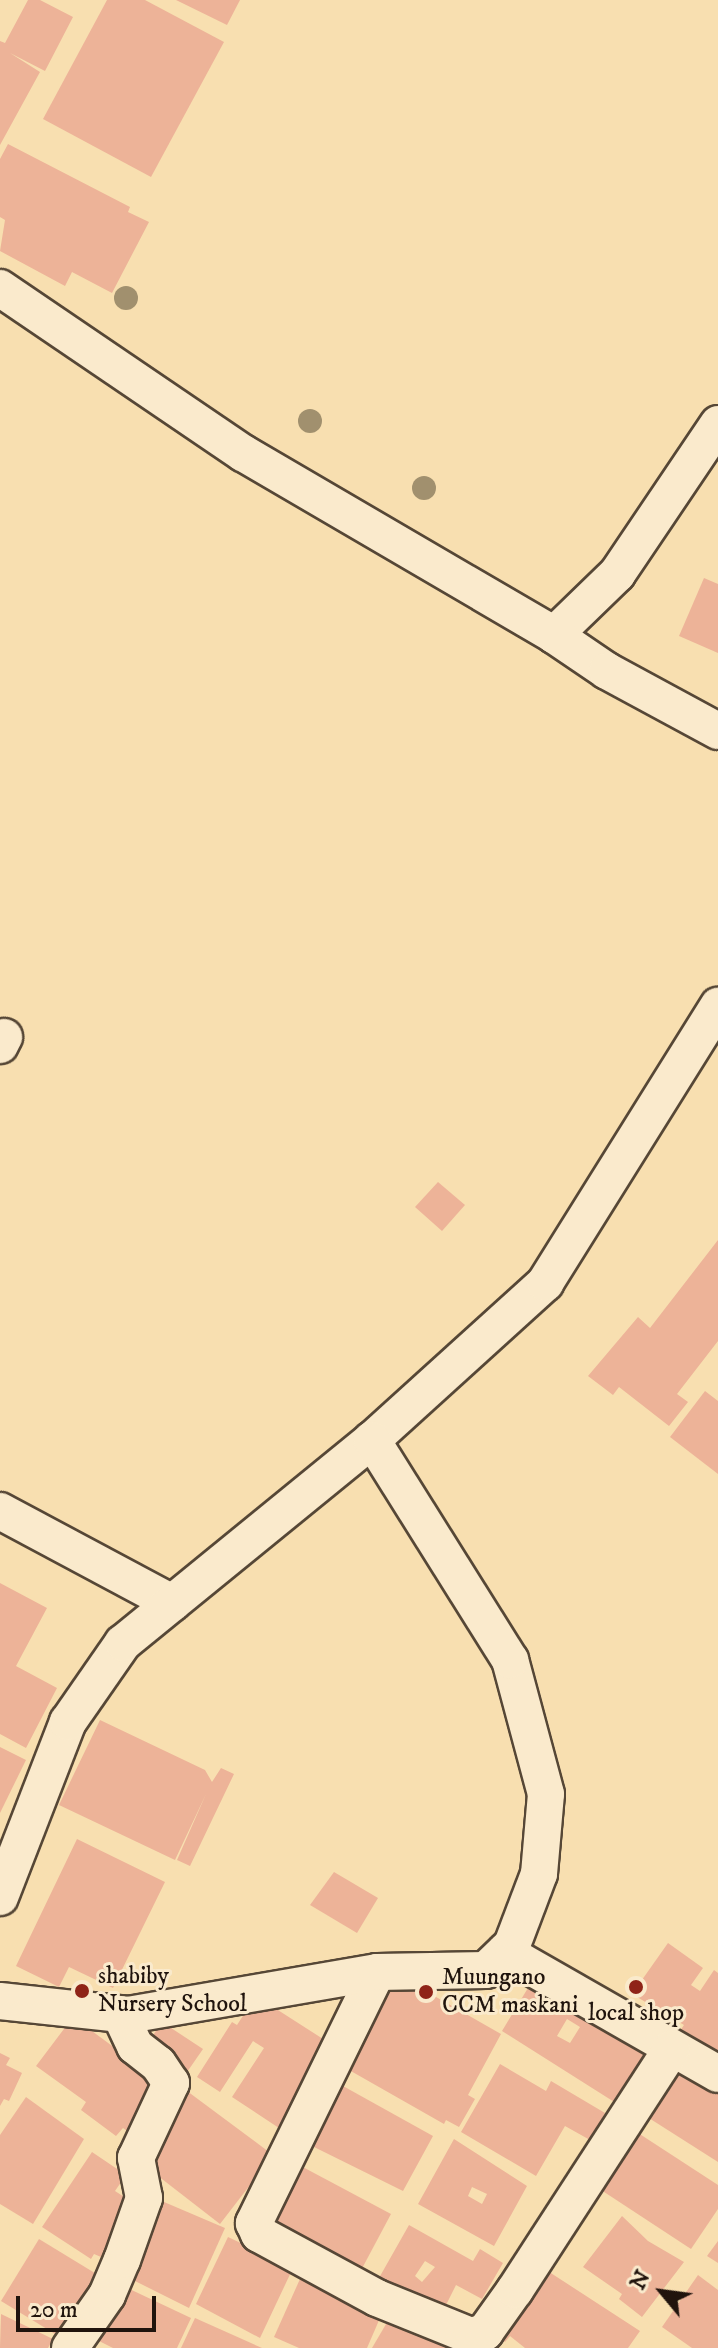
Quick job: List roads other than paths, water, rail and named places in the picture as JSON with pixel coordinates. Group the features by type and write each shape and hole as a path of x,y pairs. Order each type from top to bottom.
{"street":[{"path":"0,288 243,453 554,635 607,671 718,731"},
{"path":"554,635 617,574 718,424"},
{"path":"0,1897 68,1722 123,1643 372,1440 545,1283 718,1006"},
{"path":"0,2001 120,2014 377,1972 486,1970 505,1952 539,1874 546,1794 510,1660 372,1440"},
{"path":"0,1511 172,1603"},
{"path":"505,1952 718,2074"},
{"path":"377,1972 254,2223 259,2234 377,2298 471,2336 485,2332 515,2290 672,2048"},
{"path":"70,2348 107,2295 122,2260 144,2198 136,2158 171,2083 158,2064 135,2046 120,2014"}],"place":[{"name":"local shop","path":"636,1987"},
{"name":"shabiby Nursery School","path":"82,1991"},
{"name":"Muungano CCM maskani","path":"426,1992"}]}
